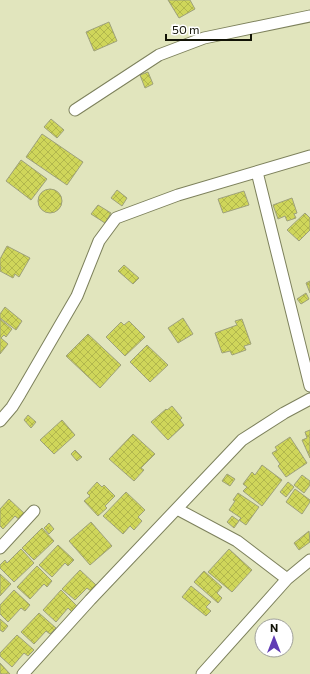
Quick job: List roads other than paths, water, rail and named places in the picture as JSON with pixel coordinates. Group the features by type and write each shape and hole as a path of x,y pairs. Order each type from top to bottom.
{"street":[{"path":"75,110 159,55 204,38 310,16"},
{"path":"0,421 12,407 74,301 80,290 99,241 116,218 178,194 310,156"},
{"path":"257,172 310,386"},
{"path":"23,674 90,600 242,440 284,412 310,399"},
{"path":"177,509 237,541 286,579"},
{"path":"0,548 34,512"},
{"path":"202,674 286,579 310,560"}]}
